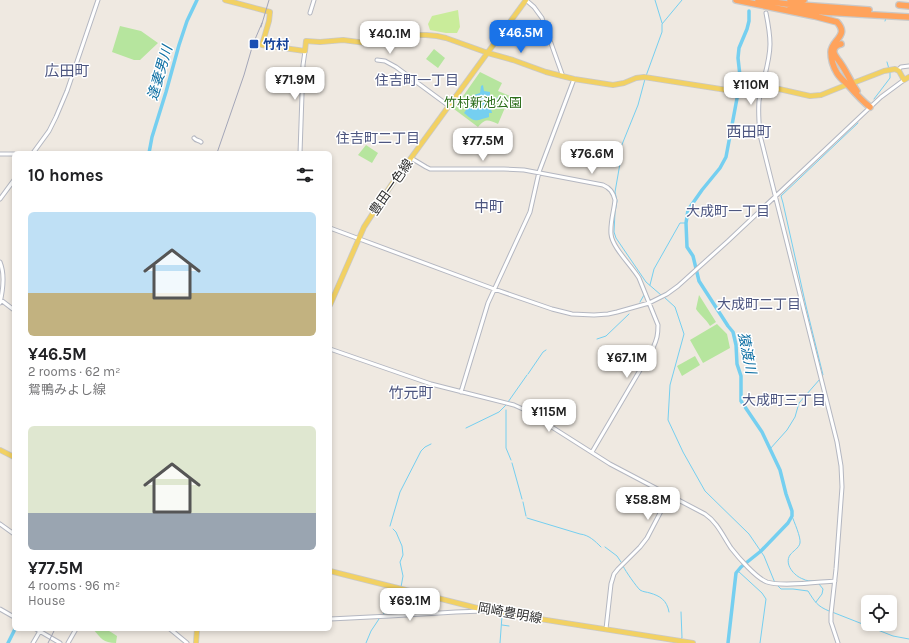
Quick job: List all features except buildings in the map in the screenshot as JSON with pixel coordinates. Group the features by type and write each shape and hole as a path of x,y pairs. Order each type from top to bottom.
{"highway":[{"path":"736,0 768,6 909,17"},
{"path":"736,0 837,22 841,28 841,34 840,38 833,45 831,50 835,69 870,107"},
{"path":"758,0 809,6 909,13"},
{"path":"790,0 804,0"},
{"path":"899,5 909,6"},
{"path":"839,44 834,51 836,57 856,90 870,107"}],"main road":[{"path":"225,0 270,12 262,45 304,51 306,41 320,42 343,40 379,44 396,36 437,36 546,72 574,79 613,85 644,77 746,93 779,89 810,96 816,96 846,85"},
{"name":"豊田一色線","path":"332,300 358,238 372,214 526,0"},
{"path":"853,83 895,69 898,70 904,80 909,77"},
{"path":"0,451 12,457"},
{"name":"岡崎豊明線","path":"332,572 489,611 693,643"},
{"path":"197,643 198,631"}],"street":[{"path":"35,151 56,117 67,91 98,0"},
{"path":"310,13 314,0"},
{"path":"526,0 534,7 542,18 562,76"},
{"path":"766,13 770,33 770,45 758,110 760,135 839,455 841,472 842,488 831,612 832,622 838,643"},
{"path":"300,151 304,51"},
{"path":"377,60 384,61 396,67 449,106"},
{"path":"898,70 901,67 909,66"},
{"path":"461,392 488,303 530,212 539,172 574,79"},
{"path":"332,229 552,309 572,314 608,314 639,307 667,294 678,286 870,107 891,88 904,80"},
{"path":"194,138 195,140 201,142"},
{"path":"0,154 12,154"},
{"path":"411,158 430,169 524,170 603,185 610,190 615,200 610,232 615,245 639,278 658,325 658,338 592,452"},
{"path":"0,199 12,183"},
{"path":"0,262 3,279 0,302 12,309"},
{"path":"332,349 431,384 521,407 610,464 670,494 711,518 732,549 762,580 770,583 794,584 834,580"},
{"path":"606,630 611,584 614,574 647,538 670,494"},
{"path":"0,524 12,533"},
{"path":"0,609 12,616"},
{"path":"332,619 489,611"},
{"path":"33,643 38,631"},
{"path":"40,631 60,643"},
{"path":"68,643 75,631"},
{"path":"172,631 187,643"}],"green space":[{"path":"458,10 460,27 457,33 446,33 430,30 428,24 432,16"},
{"path":"120,26 141,31 158,43 140,60 134,60 112,52"},
{"path":"434,49 445,58 438,68 426,59"},
{"name":"竹村新池公園","path":"480,72 502,83 498,91 510,96 498,124 485,121 478,127 454,109"},
{"path":"366,145 378,153 372,163 358,155"},
{"path":"699,295 716,322 710,326 696,309"},
{"path":"717,324 727,334 730,348 703,363 690,340"},
{"path":"695,356 700,365 682,376 677,366"},
{"path":"95,631 108,631 117,636 116,643 105,641"}],"water":[{"path":"483,85 484,91 490,92 490,96 494,101 499,97 491,109 492,113 489,113 489,117 473,120 464,113 466,110 465,105 471,96 480,93 481,86"}],"waterway":[{"name":"逢妻男川","path":"149,151 152,137 179,45 187,21 197,0"},
{"path":"655,0 662,23"},
{"path":"646,76 662,32 662,24 682,0"},
{"name":"猿渡川","path":"728,643 736,573 741,567 761,551 788,523 792,516 792,511 780,470 762,432 741,401 741,376 737,364 736,345 733,332 699,281 693,256 687,247 686,223 688,210 720,168 726,157 738,93 740,76 738,58 739,48 747,29 749,11"},
{"path":"887,62 889,69"},
{"path":"874,99 890,78 890,72"},
{"path":"645,79 638,105 621,147 622,152 615,192 617,201 614,232 616,238 646,282 661,295"},
{"path":"822,376 781,196 858,123"},
{"path":"650,285 654,269 680,223 686,223"},
{"path":"640,302 644,295"},
{"path":"664,297 675,307 684,334 670,385 668,420 683,452 705,491 749,534 764,556 775,583"},
{"path":"597,339 606,336 629,314"},
{"path":"528,374 546,350"},
{"path":"508,402 527,375"},
{"path":"770,449 787,430 795,417 799,403 820,379"},
{"path":"466,428 499,412 506,405"},
{"path":"506,410 506,448 511,460"},
{"path":"390,526 400,492 421,451 431,444"},
{"path":"512,463 522,499"},
{"path":"523,502 526,516"},
{"path":"792,516 800,543 788,558 789,566 796,575 807,581 815,581"},
{"path":"527,518 589,537 601,547"},
{"path":"393,529 396,532 402,546 403,555 400,562 403,576 401,587"},
{"path":"605,547 617,556 621,562"},
{"path":"623,566 640,590 660,597 667,604 669,612"},
{"path":"738,571 762,593 766,599 760,643"},
{"path":"816,602 822,594 823,589 819,584"},
{"path":"777,585 781,589 808,591 817,603 829,611"},
{"path":"382,616 399,592"},
{"path":"680,639 682,638 681,612"},
{"path":"832,612 893,636 909,639"},
{"path":"500,643 502,616"},
{"path":"366,643 371,631 379,619"},
{"path":"502,625 509,626"},
{"name":"逢妻男川","path":"8,643 14,631"}],"railway":[{"path":"261,27 269,0"},
{"path":"218,151 253,44 262,23"},
{"path":"48,643 54,631"}],"place":[{"name":"竹村","path":"254,44"}],"district":[{"name":"広田町","path":"67,71"},
{"name":"住吉町一丁目","path":"417,80"},
{"name":"西田町","path":"749,132"},
{"name":"住吉町二丁目","path":"378,138"},
{"name":"中町","path":"489,207"},
{"name":"大成町一丁目","path":"728,211"},
{"name":"大成町二丁目","path":"759,304"},
{"name":"竹元町","path":"411,393"},
{"name":"大成町三丁目","path":"784,400"}]}
